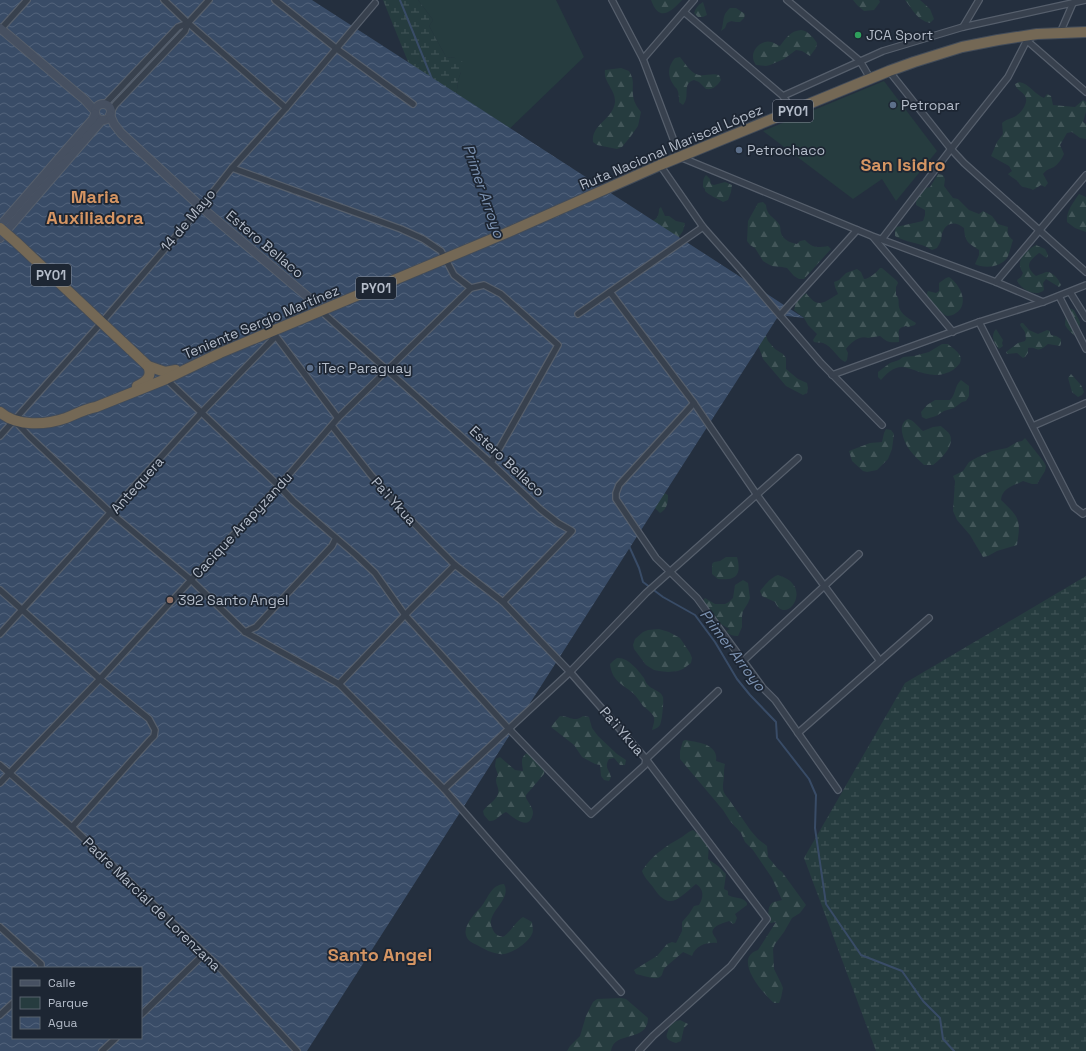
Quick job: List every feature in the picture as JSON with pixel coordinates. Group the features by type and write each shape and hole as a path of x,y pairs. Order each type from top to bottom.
{"highway":[{"name":"Ruta Nacional Mariscal López","path":"478,244 511,231 660,165 870,78 914,62 962,47 1024,38 1037,34 1086,32"},
{"name":"PY01","path":"1,231 102,322 148,366"},
{"name":"Teniente Sergio Martínez","path":"166,379 220,353 274,334 321,311 478,244"},
{"path":"148,366 165,372 173,371 220,353"},
{"path":"87,409 95,404 143,384 149,376 150,370 148,366"},
{"name":"PY01","path":"0,412 15,420 25,423 50,422 96,407 166,379"}],"street":[{"path":"27,0 0,29 85,100 98,118 107,116"},
{"path":"164,0 188,23 286,108"},
{"path":"1,231 107,116 115,105 185,31 188,23 209,0"},
{"path":"275,0 337,49 413,104"},
{"path":"612,0 643,59 680,157 872,236 996,282 1043,302"},
{"path":"643,59 694,0"},
{"path":"787,0 860,61 870,78"},
{"path":"963,27 979,0"},
{"path":"783,96 883,51 963,27 1086,0"},
{"name":"14 de Mayo","path":"0,436 102,322 201,207 232,168 286,108 375,3"},
{"path":"1060,32 1073,3"},
{"path":"684,12 783,96 793,111"},
{"path":"1,231 93,119 97,106 103,104 178,26 188,23"},
{"path":"882,239 1008,76 1024,38 1086,92"},
{"path":"889,71 951,149 976,174 1086,272"},
{"path":"85,100 109,107 107,116"},
{"name":"Estero Bellaco","path":"107,116 121,133 201,207 308,297 321,311 491,463 540,509 558,523 572,531 503,602"},
{"path":"660,165 703,226 832,376 882,425"},
{"path":"232,168 401,229 423,239 441,251 454,275 471,288 484,286 501,294 558,345 491,463"},
{"path":"996,282 1086,175"},
{"path":"578,314 703,226"},
{"path":"780,315 857,230"},
{"path":"872,236 952,332"},
{"path":"832,376 979,322 1043,302 1086,285"},
{"name":"Cacique Arapyzandu","path":"0,783 100,679 278,486 338,418 471,288"},
{"path":"610,292 694,403 757,495 880,661"},
{"path":"1070,292 1086,318"},
{"path":"1059,296 1086,349"},
{"path":"979,322 1074,507 1083,514 1086,512"},
{"path":"274,334 338,418"},
{"name":"Antequera","path":"0,634 274,334"},
{"path":"166,379 293,501 375,573 405,615 509,730 591,814 645,765 646,759 718,691"},
{"path":"694,403 619,485 616,493 616,499 656,558 697,598 763,688 775,700 838,790"},
{"path":"1033,426 1086,403"},
{"path":"15,420 29,436 111,513 191,580 245,632 339,684 444,789 621,992"},
{"name":"Pa'i Ykua","path":"332,426 371,475 407,516 455,565 503,602 570,672 646,759 767,919 731,966 653,1036 639,1051"},
{"path":"444,789 570,672 654,585 798,458"},
{"path":"245,632 256,627 332,546 336,538"},
{"path":"744,661 859,554"},
{"path":"339,684 455,565"},
{"path":"0,590 100,679 149,719 155,730 154,736 72,827"},
{"path":"798,733 929,618"},
{"name":"Padre Marcial de Lorenzana","path":"0,765 72,827 222,970 298,1051"},
{"path":"0,927 43,967"},
{"path":"142,1014 204,954"},
{"path":"0,1015 12,1004"},
{"path":"102,1051 115,1039"}],"green space":[{"path":"383,0 418,0 433,20 429,26 446,57 455,58 463,62 458,80 455,107 415,79"},
{"path":"418,0 556,0 584,57 475,162 455,107 458,80 461,72 455,58 446,57 429,26 433,20"},
{"path":"651,0 682,0 669,12 661,13 654,7"},
{"path":"853,0 879,0 880,2 874,10 864,11"},
{"path":"905,0 920,0 930,9 934,19 930,23 922,20"},
{"path":"703,2 707,15 698,17 694,13 697,7"},
{"path":"730,8 736,8 745,14 744,18 740,22 731,21 727,23 725,28 721,31 724,16"},
{"path":"801,30 810,35 817,43 816,48 810,56 802,51 796,50 784,59 770,65 756,65 753,55 756,48 761,43 773,42 780,46 791,33"},
{"path":"680,57 688,68 696,74 719,75 721,80 711,89 706,89 699,82 694,80 690,82 687,87 686,98 683,105 679,102 678,91 671,81 669,74 673,61 675,58"},
{"path":"621,68 629,71 631,74 633,80 634,99 641,112 638,126 622,147 617,149 597,145 593,142 593,136 595,131 610,113 615,102 614,94 606,78 605,70"},
{"path":"884,81 937,151 896,201 882,179 853,199 763,131"},
{"path":"1019,82 1023,83 1044,98 1047,94 1051,96 1053,105 1075,107 1083,100 1086,102 1086,112 1083,122 1086,124 1086,139 1080,138 1072,132 1067,133 1060,145 1064,154 1062,158 1054,167 1043,174 1048,183 1045,187 1041,185 1033,190 1022,186 1008,174 1012,171 1009,166 991,156 997,142 1003,134 1002,123 1018,114 1023,109 1025,104 1025,96 1015,84"},
{"path":"938,174 943,175 945,179 944,186 953,198 958,199 969,210 979,214 983,211 992,216 998,224 1008,227 1008,234 1013,240 1008,256 1004,261 997,265 987,267 975,264 979,255 979,250 968,242 965,236 964,228 956,224 947,225 942,232 941,240 937,248 932,250 923,245 895,236 896,227 923,221 925,210 916,205 916,200 925,188 930,187"},
{"path":"706,175 710,179 711,184 714,185 725,182 732,185 728,200 723,202 705,191 703,183"},
{"path":"1079,194 1086,197 1086,232 1075,228 1067,222 1072,204"},
{"path":"763,202 766,205 769,214 779,224 781,233 785,239 797,244 800,241 805,240 813,246 828,246 831,249 804,279 799,279 794,276 787,268 772,266 763,261 755,248 747,241 748,221 758,203"},
{"path":"661,207 665,216 669,216 676,221 685,223 683,231 676,241 647,224 656,218"},
{"path":"1036,245 1045,249 1048,255 1047,258 1039,253 1030,261 1030,269 1036,276 1046,272 1053,274 1061,285 1059,287 1046,279 1043,283 1044,290 1033,293 1021,286 1017,280 1023,273 1020,264 1022,256"},
{"path":"882,268 897,281 896,295 900,310 916,323 915,325 900,328 899,342 888,342 880,336 868,338 862,337 856,340 846,349 848,353 847,360 845,362 826,345 814,342 813,340 817,334 808,325 804,318 794,310 796,302 806,293 817,303 824,302 838,294 834,282 839,280 846,273 857,269 861,272 864,279 866,279"},
{"path":"949,277 957,284 963,300 960,309 951,316 947,316 928,298 927,295 928,291 936,293 939,291 939,283"},
{"path":"1069,308 1074,310 1080,322 1078,339 1065,325 1066,312"},
{"path":"1023,323 1029,330 1038,334 1047,330 1050,331 1051,335 1061,339 1060,346 1048,344 1039,350 1028,348 1028,353 1023,358 1017,353 1007,354 1006,352 1026,339 1025,332 1020,325"},
{"path":"762,326 768,341 786,358 786,369 798,379 807,383 807,393 803,395 786,386 763,359 758,345"},
{"path":"996,329 1003,340 1003,346 999,349 993,339 993,334"},
{"path":"942,344 948,344 961,357 960,363 948,373 934,375 899,367 887,373 881,380 878,377 878,372 890,363 903,357 929,352"},
{"path":"1071,374 1081,385 1084,392 1078,397 1072,392 1068,378"},
{"path":"961,380 969,386 969,396 966,401 936,416 926,419 922,417 921,412 927,405 935,400 950,400"},
{"path":"908,419 914,422 923,431 941,426 948,432 951,439 949,448 933,465 924,465 907,446 903,437 902,428 904,422"},
{"path":"886,429 891,430 894,434 892,449 888,459 877,470 867,472 863,471 852,461 849,451 870,443 882,442"},
{"path":"1025,438 1044,462 1046,466 1045,471 1037,484 1023,481 1009,488 1003,493 1001,500 1012,511 1018,520 1019,530 1017,545 983,557 970,535 957,520 953,511 955,481 953,476 963,471 969,462 978,457 992,451 1007,448"},
{"path":"655,488 668,495 667,506 660,513 653,506"},
{"path":"726,557 737,557 739,568 738,572 733,578 718,579 712,574 712,564"},
{"path":"778,575 789,580 796,589 797,595 795,601 788,609 783,610 779,608 775,602 762,596 760,591 770,580"},
{"path":"1086,576 1086,1051 876,1051 804,858 905,683"},
{"path":"743,580 748,583 750,598 743,611 742,627 738,636 734,636 726,631 730,629 719,622 702,602 705,598 715,604 725,604 729,602 733,598 735,585"},
{"path":"659,629 680,638 690,653 692,658 691,663 678,671 668,672 654,670 646,665 634,649 633,645 635,639 643,632"},
{"path":"617,658 621,658 629,662 639,671 648,685 662,695 663,703 661,720 658,727 652,730 654,717 652,714 643,706 633,693 615,678 610,664"},
{"path":"560,716 574,719 583,716 589,717 592,728 598,736 617,754 626,760 625,765 620,765 614,758 609,759 607,766 611,777 609,781 604,780 601,776 600,765 582,757 574,745 551,727"},
{"path":"685,740 701,743 711,747 716,755 716,761 725,764 723,785 724,793 751,831 767,846 768,857 782,872 806,905 800,913 792,918 773,949 774,969 783,988 779,1003 774,1003 757,984 749,968 748,960 751,954 758,950 776,922 770,923 768,912 770,905 773,902 782,900 772,878 753,850 745,842 741,833 680,759 680,751 683,741"},
{"path":"527,753 530,753 544,768 544,774 526,795 526,798 533,811 529,822 526,823 515,819 506,812 494,820 489,821 484,815 483,811 494,800 498,793 496,778 498,775 495,766 496,759 500,757 515,770 523,771 522,759"},
{"path":"693,830 709,844 708,859 726,874 724,889 728,891 728,895 743,899 747,905 735,914 737,918 735,923 733,924 729,921 715,927 713,934 717,943 702,945 696,949 692,956 683,952 664,969 659,977 653,978 636,974 634,970 657,956 667,944 672,942 676,943 682,931 682,922 694,906 699,905 701,902 702,891 696,884 679,898 669,901 664,899 659,895 642,871 650,860 660,851"},
{"path":"504,884 506,890 505,896 494,912 492,918 491,924 494,931 497,935 503,937 523,917 532,922 533,931 530,938 518,948 508,953 500,954 488,951 470,942 467,937 466,928 470,920 493,889"},
{"path":"597,999 626,999 648,1018 647,1026 643,1031 618,1040 613,1045 611,1051 567,1051 580,1036 586,1016 593,1002"},
{"path":"680,1020 688,1024 684,1028 681,1041 676,1043 669,1040 667,1035 671,1025"}],"water":[{"path":"0,0 312,0 804,318 779,315 307,1051 0,1051"}],"waterway":[{"name":"Primer Arroyo","path":"400,0 432,79"},
{"name":"Primer Arroyo","path":"629,546 639,568 643,582 663,597 695,615 715,642 737,679 776,722 777,738 809,779 816,795 815,828 826,904 861,955 902,971 923,1001 940,1018 943,1039 954,1051"}],"place":[{"name":"JCA Sport","path":"858,35"},
{"name":"Petropar","path":"893,105"},
{"name":"Petrochaco","path":"739,150"},
{"name":"iTec Paraguay","path":"310,368"},
{"name":"392 Santo Angel","path":"170,600"}],"district":[{"name":"San Isidro","path":"903,164"},
{"name":"Maria Auxiliadora","path":"95,206"},
{"name":"Santo Angel","path":"380,954"}]}
